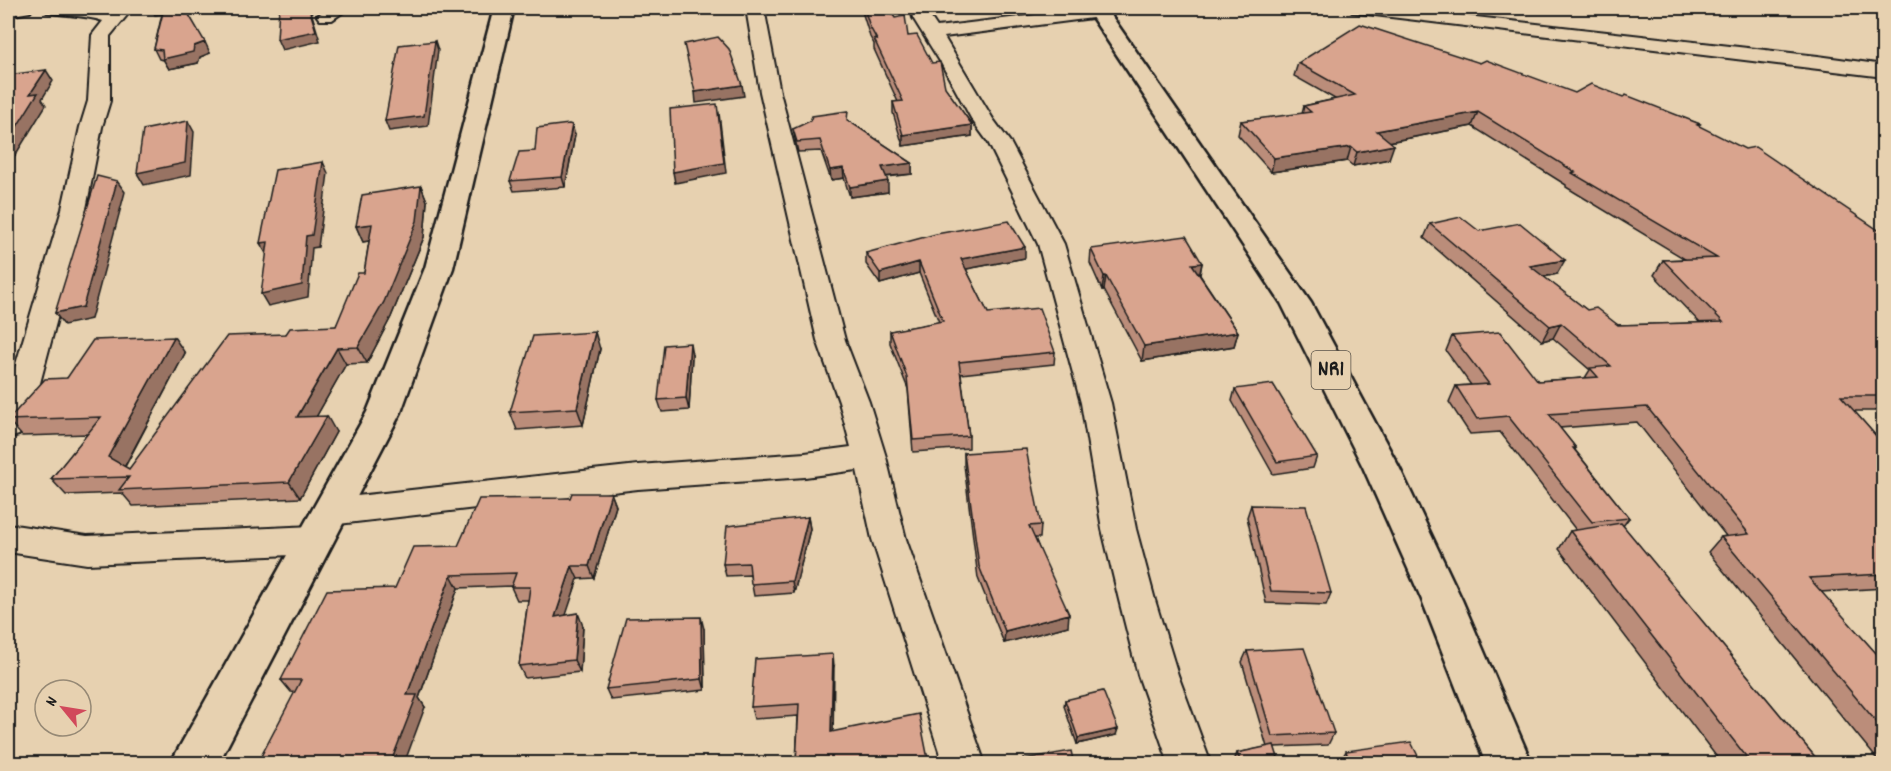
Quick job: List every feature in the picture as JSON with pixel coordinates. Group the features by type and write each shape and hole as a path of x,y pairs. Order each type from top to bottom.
{"main road":[{"path":"193,764 384,412 439,268 504,8"},
{"name":"NR1","path":"1098,10 1296,303 1386,477 1442,600 1509,764"}],"street":[{"path":"8,11 24,8"},
{"path":"53,8 119,13"},
{"path":"755,8 772,104 831,340 854,402 870,457 889,539 964,764"},
{"path":"1358,8 1884,71"},
{"path":"1098,10 926,20 1004,151 1051,244 1096,403 1119,529 1137,600 1158,675 1190,764"},
{"path":"8,427 24,387 69,232 91,127 99,101 101,35 119,13"},
{"path":"8,538 87,550 321,526 638,477 805,465 870,457"}],"building":[{"path":"164,8 185,8 205,42 194,46 193,52 163,59 162,50 154,49"},
{"path":"279,8 309,8 316,31 277,39"},
{"path":"864,8 888,8 895,18 905,16 908,36 917,35 932,63 940,62 945,87 972,125 903,135 893,102 903,101 874,39 877,40"},
{"path":"1360,24 1480,63 1486,60 1575,93 1591,84 1700,124 1697,125 1745,149 1755,147 1884,234 1884,396 1841,396 1884,445 1884,574 1809,578 1884,662 1884,731 1721,537 1749,534 1647,407 1549,414 1629,518 1592,522 1508,416 1477,419 1456,386 1489,384 1452,336 1500,332 1538,381 1598,377 1590,368 1611,366 1561,323 1550,326 1430,224 1461,217 1479,231 1520,223 1565,260 1530,266 1587,310 1596,308 1618,325 1723,322 1663,260 1717,258 1572,173 1575,172 1478,112 1377,131 1394,145 1357,152 1351,147 1274,158 1241,121 1311,112 1304,106 1355,95 1298,63"},
{"path":"718,37 729,49 742,85 695,92 684,44"},
{"path":"435,41 424,116 385,121 399,45"},
{"path":"46,70 30,94 38,93 8,141 8,75"},
{"path":"717,104 724,163 673,172 670,109"},
{"path":"848,111 847,120 912,163 882,167 888,181 850,187 843,168 830,170 820,140 797,142 793,129 810,121 812,116"},
{"path":"188,121 185,163 137,173 143,130"},
{"path":"572,125 562,177 510,181 519,152 535,151 537,128"},
{"path":"323,162 312,235 306,236 302,285 261,294 268,242 260,243 275,170"},
{"path":"97,176 117,181 83,307 55,313"},
{"path":"421,186 417,221 384,302 358,347 337,348 297,417 327,416 289,482 119,490 129,477 51,479 101,417 8,420 45,379 67,378 93,340 174,337 108,457 129,469 227,336 286,334 290,328 336,326 358,273 364,273 372,224 356,226 362,195"},
{"path":"1009,221 1025,247 961,259 988,313 1039,308 1055,352 959,362 969,436 913,440 907,377 890,331 943,321 919,262 880,273 866,253 936,234"},
{"path":"1186,236 1202,263 1192,264 1238,332 1144,346 1091,249"},
{"path":"595,332 577,408 510,412 533,336"},
{"path":"690,343 686,398 658,400 664,345"},
{"path":"1273,384 1317,456 1277,462 1235,389"},
{"path":"1026,449 1041,525 1029,526 1069,614 1005,631 979,566 964,453"},
{"path":"572,493 611,493 589,566 572,566 555,617 578,613 574,660 519,666 530,587 511,587 516,573 451,575 407,695 417,695 391,762 398,762 398,764 257,764 301,680 281,680 327,590 395,588 413,547 458,546 479,499 570,498"},
{"path":"1251,505 1306,506 1331,593 1271,591"},
{"path":"808,517 792,581 751,584 749,563 723,564 727,526"},
{"path":"1621,523 1821,764 1752,764 1570,531"},
{"path":"701,617 702,679 606,689 626,618"},
{"path":"1304,648 1334,733 1272,736 1247,651"},
{"path":"833,654 831,732 919,714 929,764 796,764 799,704 751,707 755,659"},
{"path":"1103,691 1118,729 1078,738 1065,700"},
{"path":"1411,742 1422,764 1350,764 1346,751"},
{"path":"1274,745 1280,764 1242,764 1237,753"},
{"path":"1071,751 1074,764 1024,764 1023,759"}]}
